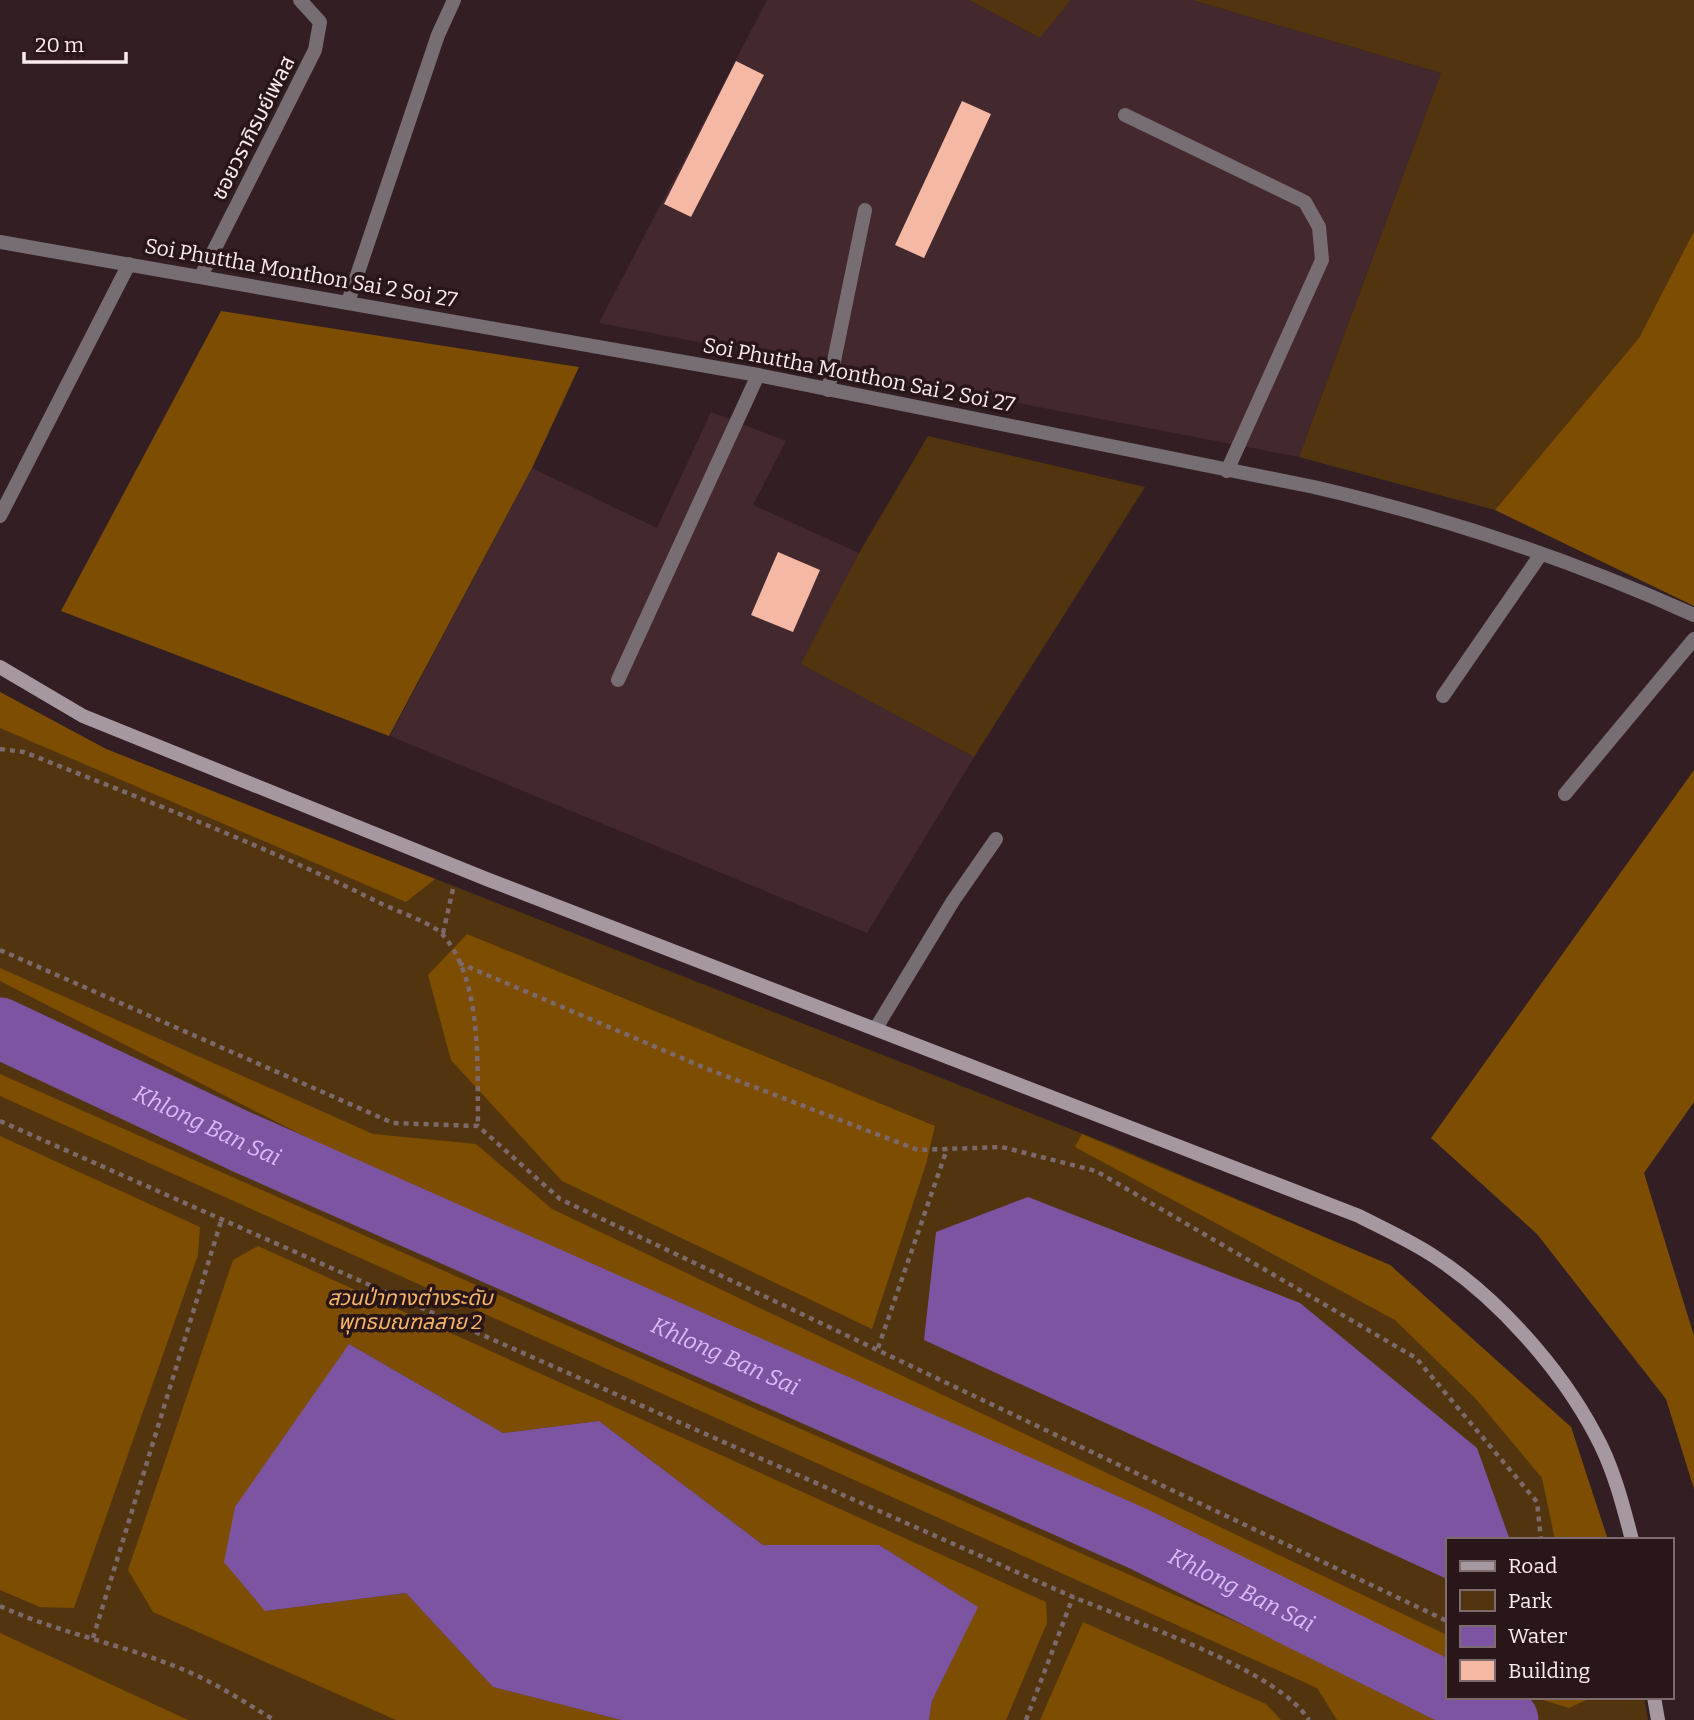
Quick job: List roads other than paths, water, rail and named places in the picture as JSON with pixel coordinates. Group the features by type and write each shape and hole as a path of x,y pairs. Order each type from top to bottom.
{"main road":[{"path":"0,667 83,716 458,867 1359,1216 1435,1257 1494,1306 1547,1360 1596,1434 1631,1538"},
{"path":"1654,1699 1658,1720"}],"street":[{"name":"ซอยวราภิรมย์เพลส","path":"201,276 315,50 320,22 300,0"},
{"path":"348,302 438,35 454,0"},
{"path":"1125,115 1305,202 1319,227 1322,260 1227,471"},
{"path":"828,390 864,210"},
{"name":"Soi Phuttha Monthon Sai 2 Soi 27","path":"0,242 758,375 1390,505 1541,554 1694,615"},
{"path":"0,516 129,264"},
{"path":"618,680 758,375"},
{"path":"1443,696 1541,554"},
{"path":"1565,794 1694,639"},
{"path":"876,1028 953,901 996,839"}],"water":[{"path":"1028,1197 1300,1303 1477,1448 1509,1538 1446,1538 1446,1579 924,1340 936,1232"},
{"path":"349,1344 503,1433 599,1421 763,1545 879,1545 978,1607 932,1701 929,1720 621,1720 493,1687 406,1593 265,1611 224,1562 235,1507"}],"waterway":[{"name":"Khlong Ban Sai","path":"0,1028 242,1142 1139,1539 1446,1692"},
{"name":"Khlong Ban Sai","path":"1461,1699 1508,1720"}],"park label":[{"name":"สวนป่าทางต่างระดับ พุทธมณฑลสาย 2","path":"410,1310"}]}
